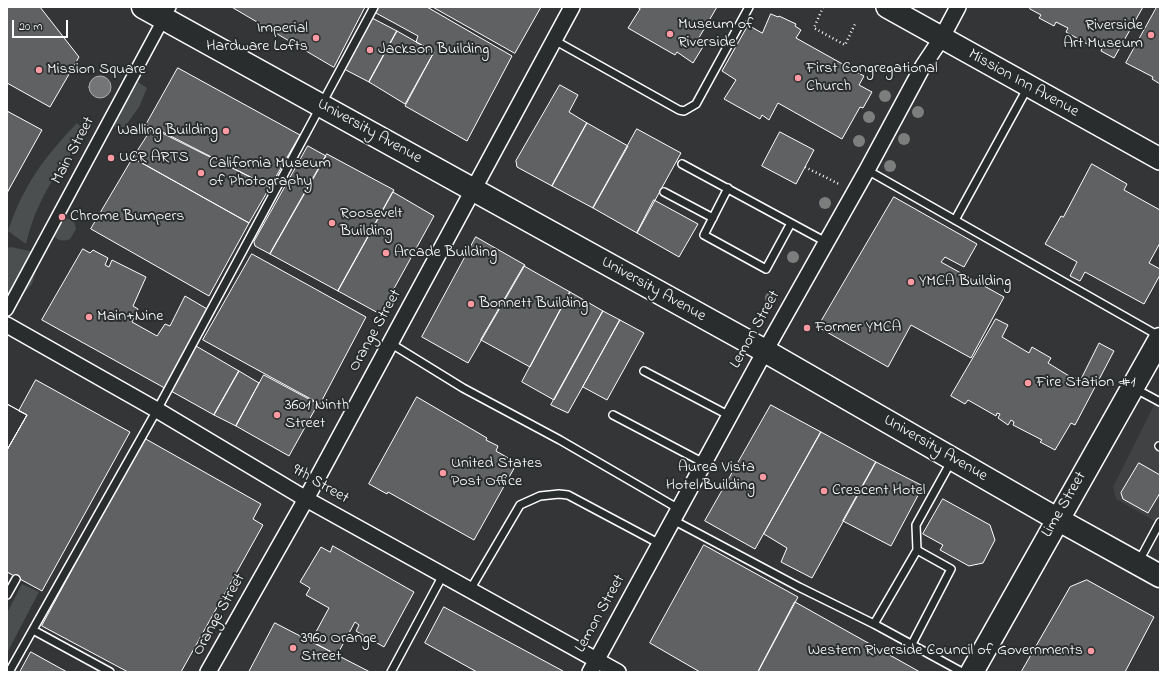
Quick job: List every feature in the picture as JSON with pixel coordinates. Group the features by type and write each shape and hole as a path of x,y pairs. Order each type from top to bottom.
{"main road":[{"name":"University Avenue","path":"144,7 167,12 321,106 765,351 1057,519 1160,576"},
{"name":"Mission Inn Avenue","path":"887,7 942,39 1160,159"},
{"name":"Lime Street","path":"972,672 1160,338"}],"street":[{"name":"Orange Street","path":"208,672 306,499 572,7"},
{"name":"Lemon Street","path":"593,666 765,351 867,170 923,66 942,39 958,7"},
{"name":"Main Street","path":"7,310 167,12"},
{"name":"9th Street","path":"7,325 157,410 306,499 470,590 593,666 618,672"}],"lane":[{"path":"9,672 157,410 374,7"},
{"path":"554,40 679,110 684,111 696,104 749,7"},
{"path":"955,220 1028,86"},
{"path":"682,164 826,242"},
{"path":"867,170 1160,338"},
{"path":"728,188 704,235 766,269 791,223"},
{"path":"664,192 713,218"},
{"path":"390,343 463,388 560,440 676,514 799,587 874,624 962,672"},
{"path":"644,371 730,416"},
{"path":"1132,387 1160,402"},
{"path":"613,415 704,463"},
{"path":"874,624 916,550 916,525 953,459"},
{"path":"470,590 520,505 540,496 559,494 568,495 660,544"},
{"path":"1138,563 1160,522"},
{"path":"912,644 951,569 916,550"},
{"path":"391,672 443,575"},
{"path":"7,595 16,579"},
{"path":"33,630 110,672"}],"path":[{"path":"823,7 814,28 844,45 855,24"},
{"path":"805,167 839,184"}],"shaded area":[{"path":"100,76 108,79 111,87 108,95 100,98 92,95 89,87 92,79"},
{"path":"138,82 147,88 139,107 121,132 113,125"},
{"path":"77,123 87,134 67,159 42,198 26,244 8,231 14,214 28,186 44,161"},
{"path":"63,217 74,221 76,229 70,239 63,241 56,238 53,234"},
{"path":"11,247 34,252 40,256 32,284 20,298 7,294 7,248"},
{"path":"1159,395 1160,524 1116,499 1113,487"},
{"path":"22,584 39,592 7,653 7,613"}],"building":[{"name":"Mission Square","path":"7,7 40,7 79,57 50,107 7,83"},
{"name":"Imperial Hardware Lofts","path":"232,7 365,7 334,67"},
{"path":"379,7 427,7 512,56 467,141 405,106 434,52 416,42 418,36 376,13"},
{"path":"433,7 541,7 515,53"},
{"name":"Museum of Riverside","path":"637,7 717,7 697,41 704,45 693,63 677,52 675,55 628,28 640,9"},
{"path":"1031,7 1143,7 1114,58 1101,51 1102,48 1091,42 1089,45 1066,32 1068,28 1056,22 1054,26 1039,18 1041,15 1030,9"},
{"name":"Riverside Art Museum","path":"1157,7 1160,7 1160,84 1152,79 1153,77 1126,63"},
{"name":"First Congregational Church","path":"771,14 796,24 795,26 801,30 796,38 864,76 859,85 872,92 863,108 860,107 842,139 778,103 769,120 762,115 760,119 724,99 736,80 722,71 748,25 762,33"},
{"name":"Jackson Building","path":"372,18 397,31 369,82 344,69"},
{"path":"397,31 434,52 405,104 369,82"},
{"name":"Walling Building","path":"178,68 300,135 270,187 146,125"},
{"path":"560,85 578,95 569,112 587,123 552,186 517,167 516,161"},
{"path":"7,111 42,130 7,193"},
{"path":"587,123 628,146 593,208 552,186"},
{"name":"California Museum of Photography","path":"153,127 270,187 249,223 133,158"},
{"path":"637,129 681,153 637,233 593,208"},
{"path":"780,132 814,150 796,184 762,166"},
{"path":"308,146 326,156 270,254 255,246 254,242"},
{"name":"Roosevelt Building","path":"327,154 394,190 338,291 270,254"},
{"path":"133,158 249,223 209,296 91,229"},
{"path":"1092,164 1127,184 1124,190 1160,210 1160,243 1149,263 1160,269 1160,275 1144,304 1085,272 1080,281 1070,276 1077,262 1045,244 1061,216 1063,217"},
{"name":"Arcade Building","path":"393,192 434,216 380,314 338,291"},
{"name":"YMCA Building","path":"894,197 977,244 964,267 945,257 941,262 1004,297 971,358 911,325 888,367 818,327"},
{"path":"654,200 698,224 679,257 637,233"},
{"name":"Bonnett Building","path":"476,237 525,265 468,363 422,337"},
{"name":"Main+Nine","path":"83,249 90,253 93,250 108,258 105,265 109,267 112,260 146,277 133,306 138,309 132,322 157,336 165,324 170,326 185,296 214,313 170,391 42,320"},
{"path":"252,254 366,317 320,404 203,340"},
{"path":"524,266 570,292 530,367 481,340"},
{"path":"570,292 603,311 554,400 522,382"},
{"path":"603,311 620,320 568,413 551,405"},
{"name":"Fire Station #1","path":"996,319 1008,325 1002,337 1029,353 1032,347 1051,358 1048,363 1074,379 1076,377 1081,379 1099,343 1114,351 1075,425 1071,423 1055,450 1040,442 1042,440 1013,425 1014,422 1011,420 1008,425 998,418 1000,414 997,413 996,416 968,400 965,404 951,396"},
{"path":"620,320 644,333 607,400 583,387"},
{"path":"196,346 239,371 214,415 171,391"},
{"path":"239,371 259,383 236,426 214,415"},
{"name":"3601 Ninth Street","path":"264,375 318,404 289,456 236,426"},
{"path":"36,380 130,432 42,591 7,572 7,450 27,415 19,411"},
{"name":"United States Post Office","path":"417,397 487,438 486,440 498,446 496,451 517,463 474,540 388,492 387,494 369,484"},
{"path":"7,404 27,415 7,450"},
{"path":"7,404 27,415 7,450"},
{"name":"Aurea Vista Hotel Building","path":"771,405 821,432 755,549 705,521"},
{"name":"Crescent Hotel","path":"821,432 876,462 812,578 781,562 787,548 764,534"},
{"path":"144,438 261,504 253,519 263,525 181,672 128,672 42,626"},
{"path":"876,462 923,486 891,546 843,521"},
{"path":"1139,463 1160,475 1160,493 1148,513 1123,499 1121,493"},
{"path":"943,499 990,525 995,540 983,563 969,566 940,550 943,545 923,534"},
{"path":"704,545 798,597 758,672 700,672 650,643"},
{"path":"333,546 414,592 384,647 356,631 359,625 355,622 337,655 311,641 329,608 306,595 310,588 300,582 321,547 330,552"},
{"path":"1087,580 1154,617 1125,672 1021,672 1070,587"},
{"path":"795,602 920,672 758,672"},
{"path":"444,607 563,671 477,672 425,643"},
{"name":"3960 Orange Street","path":"275,623 337,655 370,672 249,672"},
{"path":"31,652 67,672 20,672"}],"place":[{"name":"Museum of Riverside","path":"670,34"},
{"name":"Riverside Art Museum","path":"1151,35"},
{"name":"Imperial Hardware Lofts","path":"316,38"},
{"name":"Jackson Building","path":"370,50"},
{"name":"Mission Square","path":"39,70"},
{"name":"First Congregational Church","path":"798,78"},
{"name":"Walling Building","path":"226,131"},
{"name":"UCR ARTS","path":"111,158"},
{"name":"California Museum of Photography","path":"201,173"},
{"name":"Chrome Bumpers","path":"62,217"},
{"name":"Roosevelt Building","path":"332,223"},
{"name":"Arcade Building","path":"386,253"},
{"name":"YMCA Building","path":"911,282"},
{"name":"Bonnett Building","path":"471,304"},
{"name":"Main+Nine","path":"89,317"},
{"name":"Former YMCA","path":"807,328"},
{"name":"Fire Station #1","path":"1028,383"},
{"name":"3601 Ninth Street","path":"277,415"},
{"name":"United States Post Office","path":"443,473"},
{"name":"Aurea Vista Hotel Building","path":"763,477"},
{"name":"Crescent Hotel","path":"824,491"},
{"name":"3960 Orange Street","path":"293,648"},
{"name":"Western Riverside Council of Governments","path":"1091,651"}]}
